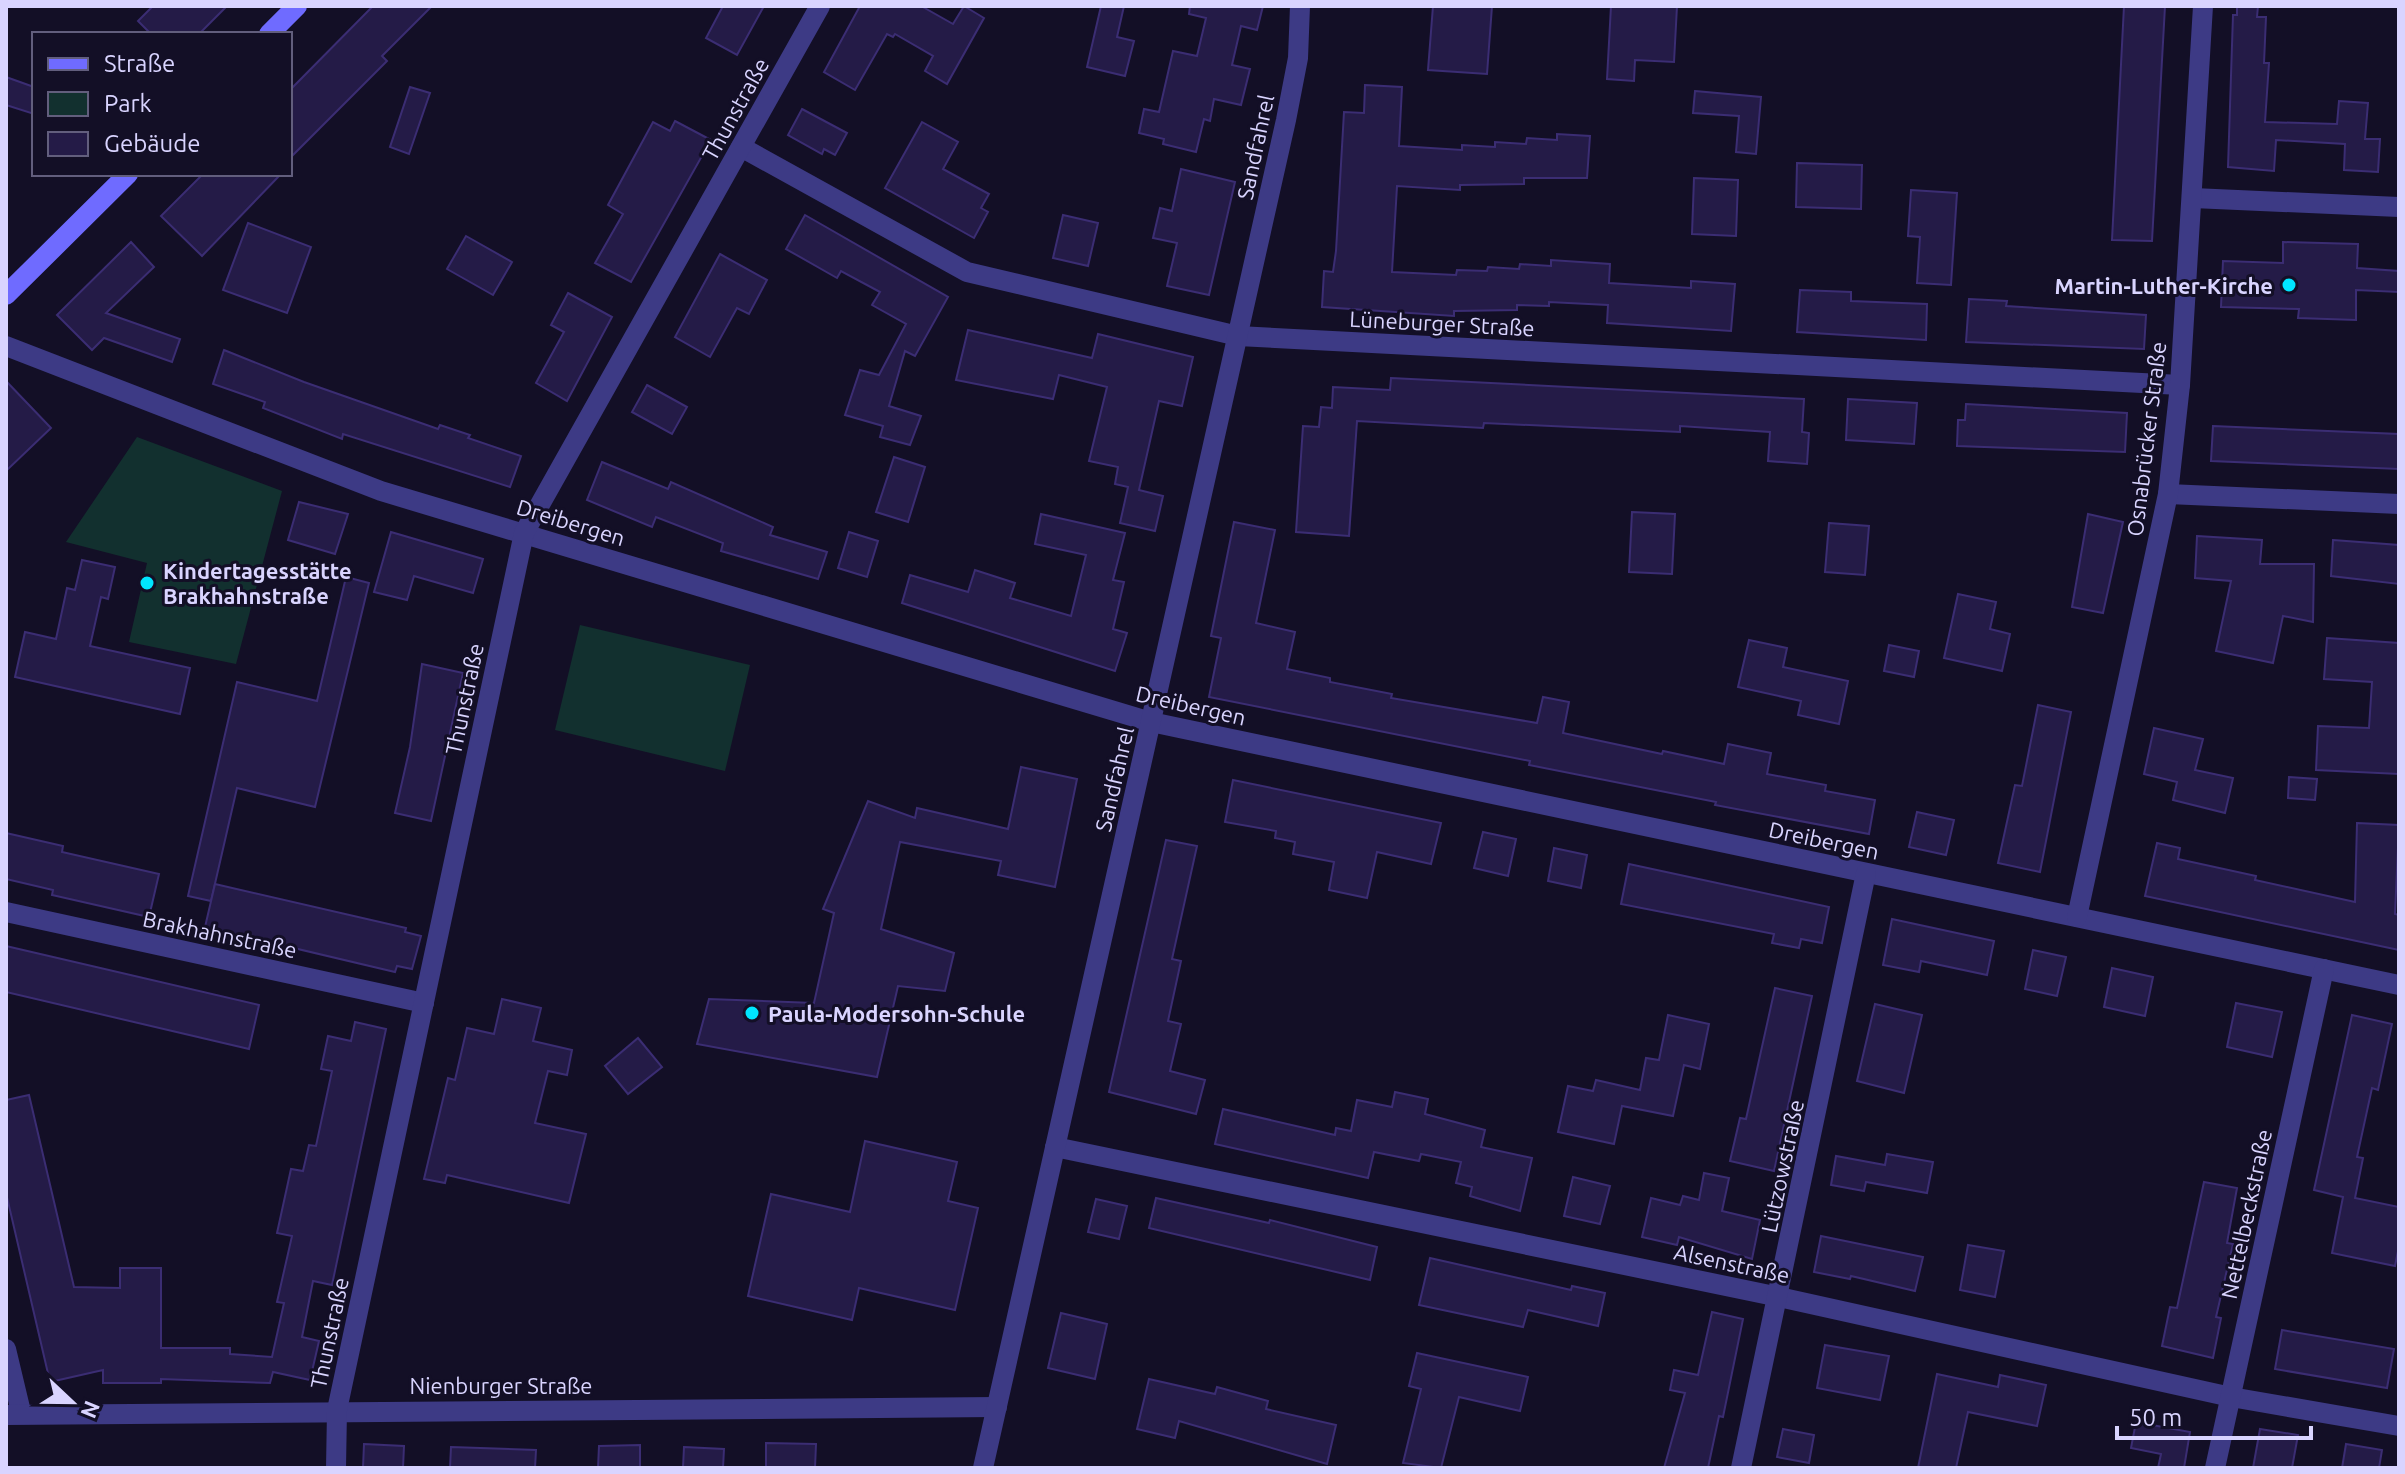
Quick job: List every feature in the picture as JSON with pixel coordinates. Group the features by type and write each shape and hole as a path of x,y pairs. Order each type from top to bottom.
{"street":[{"path":"271,32 297,6"},
{"name":"Thunstraße","path":"336,1468 337,1410 524,533 820,6"},
{"name":"Sandfahrel","path":"983,1468 1238,336 1298,58 1300,6"},
{"name":"Osnabrücker Straße","path":"2077,917 2168,494 2180,385 2203,6"},
{"name":"Lüneburger Straße","path":"741,147 967,272 1238,336 2180,385"},
{"path":"6,295 126,176"},
{"path":"2193,198 2399,207"},
{"name":"Dreibergen","path":"6,346 381,491 1151,722 2399,985"},
{"path":"2168,494 2399,504"},
{"name":"Lützowstraße","path":"1741,1468 1866,873"},
{"name":"Brakhahnstraße","path":"6,912 424,1003"},
{"name":"Nettelbeckstraße","path":"2215,1468 2324,969"},
{"name":"Alsenstraße","path":"1055,1147 1779,1297 2231,1397 2399,1426"},
{"path":"6,1349 13,1413"},
{"name":"Nienburger Straße","path":"13,1413 997,1407"}],"green space":[{"path":"137,437 282,491 236,664 129,642 147,563 66,542"},
{"path":"580,625 750,665 725,771 555,730"}],"building":[{"path":"153,6 227,6 201,32 149,32 138,21"},
{"path":"373,6 432,6 382,56 387,61 292,156 292,88"},
{"path":"723,6 764,6 737,55 706,38"},
{"path":"860,6 921,6 953,24 964,6 984,18 947,84 925,71 933,56 895,34 893,37 887,34 855,90 824,72"},
{"path":"1101,6 1124,6 1117,37 1134,41 1125,76 1087,67"},
{"path":"1190,6 1263,6 1257,30 1241,26 1232,65 1250,69 1241,105 1214,99 1210,121 1204,119 1196,152 1163,144 1164,139 1139,133 1144,109 1159,112 1173,51 1197,56 1206,18 1189,14"},
{"path":"1433,6 1492,6 1487,74 1428,70"},
{"path":"1611,6 1677,6 1674,62 1635,60 1634,81 1607,79"},
{"path":"2124,6 2165,6 2152,241 2112,240"},
{"path":"2237,6 2258,6 2257,17 2266,17 2264,63 2269,63 2265,122 2337,124 2339,101 2368,103 2365,139 2380,139 2378,172 2344,170 2345,144 2276,140 2274,171 2228,167 2233,15 2237,15"},
{"path":"6,77 32,86 32,113 6,105"},
{"path":"1365,85 1402,87 1399,146 1462,150 1462,145 1495,147 1495,142 1526,144 1527,138 1557,140 1557,134 1590,136 1587,178 1524,178 1524,184 1460,185 1460,190 1397,186 1392,272 1456,275 1457,270 1487,271 1488,267 1519,269 1520,264 1551,266 1551,260 1610,264 1609,283 1691,288 1691,281 1735,284 1731,331 1607,323 1608,305 1549,302 1549,306 1517,305 1517,310 1454,311 1454,316 1322,307 1324,271 1333,272 1336,251 1344,112 1364,113"},
{"path":"410,87 430,93 409,154 390,147"},
{"path":"1695,91 1761,97 1756,154 1736,152 1739,116 1693,113"},
{"path":"802,109 847,133 835,155 824,149 822,154 788,135"},
{"path":"675,121 711,140 631,282 595,263 623,214 608,205 653,122 670,131"},
{"path":"922,122 958,142 943,169 989,194 981,208 988,212 974,238 885,188"},
{"path":"1797,163 1862,165 1861,209 1796,207"},
{"path":"1181,169 1235,182 1209,295 1167,286 1177,243 1153,238 1160,208 1172,211"},
{"path":"201,176 279,176 202,256 161,216"},
{"path":"1694,178 1738,180 1736,236 1692,234"},
{"path":"1911,190 1957,193 1951,285 1917,283 1920,237 1908,236"},
{"path":"805,215 948,297 915,356 905,351 889,406 921,416 910,445 880,437 883,426 845,415 860,370 879,375 906,324 872,305 880,292 841,271 837,278 786,249"},
{"path":"1063,215 1098,223 1088,266 1053,258"},
{"path":"248,223 311,247 287,313 223,290"},
{"path":"466,236 512,262 493,295 447,269"},
{"path":"131,242 154,267 106,313 180,339 172,362 104,338 92,350 57,315"},
{"name":"Martin-Luther-Kirche","path":"2283,242 2358,244 2357,268 2399,271 2399,292 2356,290 2356,320 2298,318 2299,309 2221,307 2223,261 2283,263"},
{"path":"720,254 767,280 749,314 737,308 710,357 675,337"},
{"path":"1800,290 1851,292 1851,301 1927,304 1926,340 1797,332"},
{"path":"568,293 612,317 567,401 536,383 564,332 551,325"},
{"path":"1969,299 2007,301 2006,306 2146,315 2144,349 1966,342"},
{"path":"968,330 1092,358 1098,334 1193,357 1182,406 1159,401 1139,490 1163,496 1155,531 1120,523 1128,487 1115,484 1118,467 1089,461 1107,387 1059,375 1053,399 956,380"},
{"path":"224,350 304,382 438,429 440,425 470,435 468,438 521,456 510,487 343,434 342,439 263,408 265,402 213,384"},
{"path":"1391,378 1804,399 1802,432 1809,433 1807,464 1768,461 1770,432 1680,426 1680,432 1484,423 1483,428 1357,421 1349,536 1296,532 1303,426 1319,427 1321,407 1332,408 1333,387 1390,390"},
{"path":"6,381 51,428 6,471"},
{"path":"647,385 687,407 672,434 632,412"},
{"path":"1848,399 1917,403 1914,444 1846,440"},
{"path":"1966,404 2127,413 2125,452 1957,446 1958,420 1965,420"},
{"path":"2213,426 2399,434 2399,469 2211,461"},
{"path":"894,457 925,467 908,522 876,512"},
{"path":"602,462 668,489 671,482 773,527 770,535 827,552 818,579 721,551 723,543 656,517 652,527 587,500"},
{"path":"299,502 348,514 335,554 288,540"},
{"path":"1632,512 1675,514 1672,574 1629,572"},
{"path":"1041,514 1125,533 1113,580 1124,582 1113,629 1127,633 1115,671 902,603 910,575 968,592 975,570 1015,583 1010,598 1071,616 1086,555 1035,544"},
{"path":"2088,514 2123,522 2103,613 2072,607"},
{"path":"1234,522 1275,530 1256,623 1295,632 1287,669 1330,678 1330,682 1392,694 1391,698 1537,723 1543,697 1569,702 1563,733 1662,754 1663,751 1724,764 1728,744 1771,753 1767,774 1826,785 1825,791 1875,800 1869,834 1715,805 1716,802 1529,765 1530,761 1209,697 1221,638 1211,636"},
{"path":"1829,523 1869,526 1865,575 1825,572"},
{"path":"391,532 483,559 473,593 414,576 407,600 374,592"},
{"path":"849,532 878,541 867,577 838,568"},
{"path":"2197,536 2262,540 2260,564 2314,564 2313,622 2283,616 2273,663 2216,651 2231,581 2195,578"},
{"path":"2333,540 2399,545 2399,584 2331,576"},
{"path":"82,560 115,567 108,599 101,597 90,646 190,668 180,714 15,677 25,632 56,639 67,588 75,590"},
{"path":"346,577 369,583 315,807 237,788 211,901 188,896 237,682 317,701"},
{"path":"1958,594 1996,602 1990,629 2010,634 2002,671 1944,658"},
{"path":"2327,638 2399,643 2399,774 2316,770 2318,726 2369,728 2372,682 2324,679"},
{"path":"1749,640 1787,648 1783,667 1848,681 1839,724 1798,715 1801,701 1738,687"},
{"path":"1889,645 1919,651 1914,677 1884,671"},
{"path":"422,664 463,673 431,821 395,813 410,747"},
{"path":"2038,705 2071,712 2040,872 1998,863 2015,785 2022,786"},
{"path":"2154,728 2203,739 2195,770 2233,778 2225,813 2173,800 2177,782 2144,774"},
{"path":"1021,767 1077,779 1055,887 998,875 1001,861 900,842 881,929 954,953 945,991 898,986 877,1077 697,1044 709,999 814,1003 834,913 823,909 868,801 915,818 917,808 1008,829"},
{"path":"2289,777 2317,779 2315,800 2288,798"},
{"path":"1233,780 1441,823 1431,864 1377,852 1367,898 1329,890 1334,862 1293,854 1295,842 1275,838 1276,831 1225,822"},
{"path":"1917,812 1954,820 1946,855 1909,847"},
{"path":"2357,823 2399,825 2395,914 2399,915 2399,950 2145,896 2157,843 2180,848 2178,859 2355,902"},
{"path":"1483,832 1516,839 1508,876 1474,868"},
{"path":"6,833 63,846 62,852 159,874 149,917 52,895 53,890 6,879"},
{"path":"1166,840 1197,846 1172,959 1181,961 1168,1021 1181,1024 1170,1071 1205,1080 1196,1114 1109,1092"},
{"path":"1554,848 1587,855 1581,888 1548,881"},
{"path":"1629,864 1829,907 1822,943 1801,939 1799,948 1772,943 1774,934 1621,904"},
{"path":"215,884 406,928 405,932 421,936 412,969 397,966 395,972 205,927"},
{"path":"1892,919 1994,941 1987,975 1921,961 1919,972 1883,965"},
{"path":"6,946 259,1005 249,1049 6,992"},
{"path":"2033,950 2066,957 2057,996 2025,989"},
{"path":"2112,968 2153,977 2145,1016 2104,1007"},
{"path":"1775,988 1812,996 1774,1171 1730,1161 1740,1118 1746,1119"},
{"path":"502,999 541,1008 533,1041 572,1050 567,1075 548,1071 535,1123 586,1134 569,1203 447,1175 445,1183 424,1179 448,1078 455,1080 467,1028 494,1034"},
{"path":"2236,1003 2282,1012 2272,1057 2227,1047"},
{"path":"1875,1004 1922,1015 1904,1093 1857,1081"},
{"path":"1668,1015 1709,1024 1700,1069 1684,1065 1673,1116 1622,1106 1614,1144 1558,1132 1568,1086 1593,1091 1596,1080 1640,1090 1646,1058 1659,1060"},
{"path":"2352,1015 2392,1024 2378,1090 2372,1088 2357,1157 2363,1158 2355,1198 2399,1207 2399,1246 2395,1266 2332,1253 2343,1197 2314,1190"},
{"path":"355,1022 386,1029 332,1285 313,1281 302,1337 319,1341 310,1380 273,1372 270,1383 161,1379 161,1383 103,1383 103,1370 50,1382 6,1193 6,1100 29,1095 74,1287 120,1288 120,1268 161,1268 161,1348 230,1348 230,1354 272,1357 284,1303 277,1302 292,1236 277,1233 291,1169 303,1171 309,1145 316,1146 332,1071 321,1069 328,1036 351,1041"},
{"path":"638,1038 662,1067 628,1094 605,1066"},
{"path":"1395,1092 1428,1099 1425,1114 1485,1130 1481,1147 1532,1158 1520,1211 1470,1196 1472,1187 1456,1183 1461,1162 1421,1154 1419,1161 1374,1152 1368,1178 1215,1144 1223,1109 1335,1135 1336,1128 1351,1131 1357,1100 1392,1107"},
{"path":"865,1141 957,1162 948,1201 978,1208 955,1310 859,1288 852,1320 748,1296 771,1194 850,1212"},
{"path":"1887,1154 1933,1162 1927,1193 1866,1182 1864,1191 1831,1185 1836,1156 1885,1165"},
{"path":"1704,1173 1729,1178 1722,1211 1760,1220 1752,1259 1679,1237 1677,1245 1642,1237 1651,1198 1680,1205 1683,1196 1699,1200"},
{"path":"1573,1177 1610,1186 1600,1224 1564,1216"},
{"path":"2204,1182 2237,1188 2227,1243 2233,1244 2216,1317 2221,1318 2213,1358 2162,1346 2170,1307 2177,1308"},
{"path":"1156,1198 1269,1223 1270,1220 1377,1247 1370,1280 1149,1228"},
{"path":"1096,1199 1127,1206 1119,1239 1088,1232"},
{"path":"1821,1236 1923,1257 1915,1291 1851,1276 1850,1279 1814,1272"},
{"path":"1968,1245 2004,1251 1995,1297 1960,1290"},
{"path":"1430,1258 1571,1290 1572,1286 1605,1293 1598,1326 1528,1310 1523,1327 1419,1305"},
{"path":"1712,1312 1743,1319 1723,1417 1719,1416 1708,1468 1664,1468 1685,1393 1670,1390 1674,1370 1698,1375"},
{"path":"1061,1313 1107,1324 1095,1379 1048,1368"},
{"path":"2282,1330 2394,1349 2387,1388 2275,1369"},
{"path":"1825,1345 1889,1356 1880,1400 1817,1388"},
{"path":"1417,1353 1528,1377 1520,1411 1459,1397 1441,1468 1403,1463 1421,1389 1409,1386"},
{"path":"1937,1374 1998,1387 2000,1375 2046,1385 2037,1426 1968,1412 1956,1468 1918,1468"},
{"path":"1149,1379 1215,1394 1217,1387 1268,1401 1266,1409 1336,1425 1327,1464 1179,1421 1175,1438 1137,1429"},
{"path":"2136,1422 2190,1432 2184,1468 2158,1468 2161,1454 2131,1448"},
{"path":"1783,1429 1814,1435 1809,1463 1777,1457"},
{"path":"2260,1429 2298,1435 2292,1468 2253,1468"},
{"path":"766,1443 816,1444 815,1468 766,1468"},
{"path":"364,1444 404,1446 403,1468 363,1468"},
{"path":"2346,1444 2382,1450 2379,1468 2342,1468"},
{"path":"640,1445 640,1468 598,1468 599,1446"},
{"path":"451,1447 536,1450 535,1468 450,1468"},
{"path":"684,1447 724,1449 723,1468 683,1468"}],"place":[{"name":"Martin-Luther-Kirche","path":"2289,285"},
{"name":"Kindertagesstätte Brakhahnstraße","path":"147,583"},
{"name":"Paula-Modersohn-Schule","path":"752,1013"}]}
